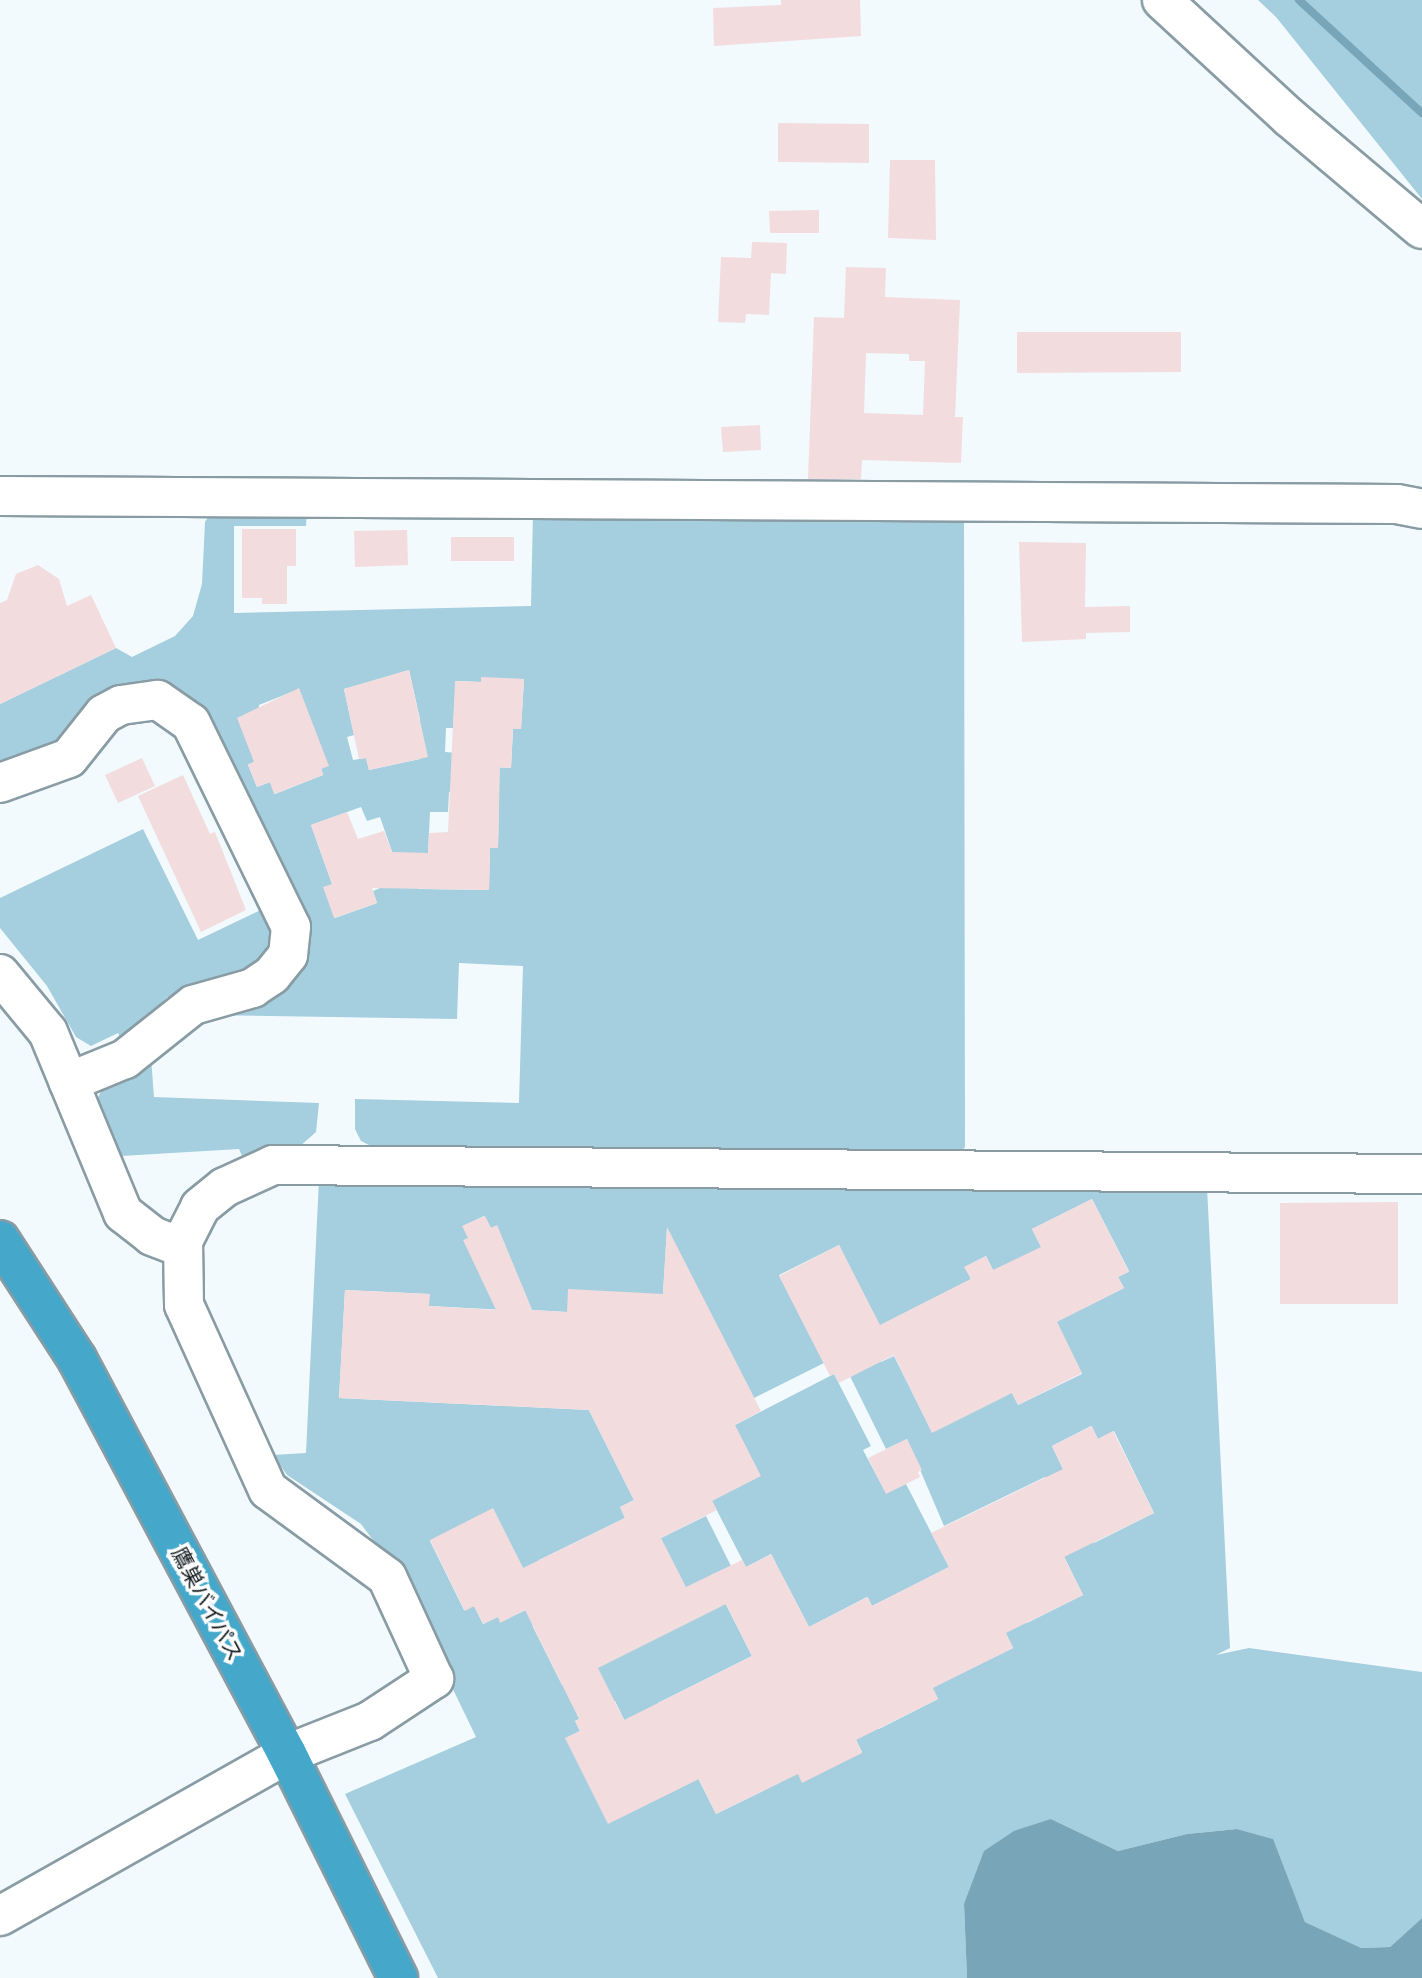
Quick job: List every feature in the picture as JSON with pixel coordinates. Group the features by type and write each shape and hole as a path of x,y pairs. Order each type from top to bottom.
{"highway":[{"name":"鷹巣バイパス","path":"0,1240 77,1359 287,1754 398,1978"}],"street":[{"path":"1163,0 1290,118 1422,229"},
{"path":"0,496 1396,504 1422,509"},
{"path":"0,783 69,758 104,714 121,705 158,700 191,723 291,927 288,955 272,975 253,988 193,1005 125,1059 69,1082"},
{"path":"0,974 48,1032 123,1213 152,1236 183,1248"},
{"path":"0,1916 287,1754 370,1721 434,1679 387,1577 268,1490 184,1305 183,1248 200,1207 225,1187 273,1166 1422,1174"}],"shaded area":[{"path":"1258,0 1422,0 1422,199 1276,17"},
{"path":"307,508 306,526 234,526 234,613 531,606 533,512 964,508 965,1147 954,1160 379,1150 361,1141 355,1129 355,1099 519,1103 523,966 459,963 457,1019 209,1015 298,964 186,699 61,741 0,768 0,704 116,648 132,657 175,636 193,616 202,584 205,522 211,513","holes":["409,670 420,719 420,759 369,770 366,758 353,760 347,737 354,735 344,689","481,678 524,679 521,729 513,729 511,768 459,765 459,753 445,752 446,728 453,728 456,681 481,682","299,689 323,775 275,794 270,782 257,787 248,765 254,762 259,705","449,792 499,798 498,848 490,848 489,890 418,889 419,853 428,853 430,812 448,812","361,807 367,821 380,817 396,863 385,886 373,891 377,903 335,918 332,884 311,825"]},
{"path":"143,829 198,940 271,905 272,954 258,971 184,989 166,998 143,1026 122,1042 118,1033 91,1046 76,1037 47,986 0,928 0,898"},
{"path":"151,1058 154,1097 319,1103 316,1132 299,1147 246,1165 239,1149 121,1156 97,1099 107,1081"},
{"path":"319,1179 1207,1187 1230,1648 1216,1655 1249,1648 1422,1672 1422,1918 1390,1947 1360,1948 1305,1922 1272,1839 1237,1829 1187,1834 1118,1851 1051,1819 964,1904 967,1978 438,1978 345,1794 476,1737 396,1571 361,1524 287,1475 273,1455 306,1453","holes":["1092,1199 1129,1271 1118,1277 1124,1288 1082,1309 1049,1306 1082,1374 1018,1405 977,1322 932,1432 894,1356 881,1362 871,1341 840,1356 886,1449 907,1439 944,1526 1045,1477 1054,1494 1071,1486 1052,1446 1091,1426 1098,1439 1114,1431 1154,1513 1094,1543 1074,1502 1044,1516 1083,1595 1027,1623 972,1564 1013,1648 952,1678 897,1616 938,1699 879,1729 823,1673 862,1752 802,1782 765,1695 779,1783 716,1814 684,1750 566,1738 580,1731 575,1721 615,1701 634,1740 658,1703 752,1656 711,1575 731,1566 706,1516 661,1538 562,1685 533,1627 530,1608 501,1622 498,1617 483,1624 474,1606 464,1610 430,1541 493,1509 532,1586 539,1560 625,1518 620,1507 634,1500 589,1410 339,1398 345,1290 429,1294 429,1306 506,1310 463,1226 484,1216 491,1228 497,1226 532,1310 567,1312 663,1294 667,1228 754,1398 824,1363 779,1275 839,1245 871,1309 873,1329 971,1279 965,1267 986,1256 993,1270 1053,1270 1032,1229"]},
{"path":"834,1374 871,1446 863,1450 886,1493 906,1484 949,1567 872,1606 867,1597 809,1627 771,1554 746,1567 712,1501 735,1425"},
{"path":"1051,1819 1118,1851 1187,1834 1237,1829 1273,1839 1305,1922 1361,1948 1390,1947 1422,1918 1422,1978 967,1978 964,1904 984,1851 1014,1831"}],"building":[{"path":"781,0 860,0 861,36 714,46 713,8 781,5"},
{"path":"778,123 869,124 869,163 778,162"},
{"path":"890,160 935,160 936,240 888,238"},
{"path":"819,210 819,233 770,233 769,211"},
{"path":"752,242 787,243 786,274 771,273 769,315 746,314 745,323 718,322 721,257 751,258"},
{"path":"846,267 886,268 885,297 960,300 955,417 963,417 961,463 862,460 861,479 808,479 814,317 844,318","holes":["866,353 909,354 909,361 925,361 923,415 864,413"]},
{"path":"1017,332 1181,332 1181,372 1017,373"},
{"path":"760,425 761,450 723,452 721,427"},
{"path":"242,529 296,529 296,566 287,566 287,604 262,604 262,598 242,598"},
{"path":"407,530 408,565 355,567 354,531"},
{"path":"451,537 514,537 514,561 451,561"},
{"path":"1019,542 1086,543 1085,607 1130,606 1130,632 1086,633 1086,639 1022,642"},
{"path":"38,565 59,579 67,606 91,595 116,648 0,704 0,603 7,600 16,574"},
{"path":"409,670 428,757 369,770 366,758 359,759 344,689"},
{"path":"481,677 524,679 521,729 513,729 511,768 500,767 498,848 490,848 489,890 372,888 377,903 334,918 323,887 332,884 311,825 347,812 358,839 384,831 392,852 428,853 429,833 448,832 455,681 481,682"},
{"path":"299,688 329,766 321,769 323,775 274,794 270,782 257,787 248,764 254,762 237,718"},
{"path":"142,758 155,786 118,803 105,775"},
{"path":"183,775 210,834 215,832 246,910 201,932 138,796"},
{"path":"1092,1199 1129,1272 1118,1277 1124,1288 1057,1322 1082,1373 1018,1405 1012,1393 932,1433 894,1355 839,1383 834,1374 830,1376 779,1276 839,1245 880,1325 971,1279 964,1267 986,1256 993,1270 1041,1247 1032,1229"},
{"path":"1398,1202 1398,1304 1280,1304 1280,1203"},
{"path":"485,1216 491,1228 497,1225 532,1310 567,1312 568,1289 663,1294 667,1227 761,1411 735,1425 761,1476 712,1501 717,1510 661,1538 686,1587 742,1560 746,1567 771,1554 809,1627 868,1597 872,1606 949,1567 931,1533 1063,1469 1052,1446 1092,1426 1098,1439 1113,1431 1154,1513 1064,1557 1083,1595 1006,1633 1013,1648 933,1688 938,1699 856,1740 862,1753 802,1783 798,1774 716,1814 699,1779 608,1824 565,1738 580,1731 575,1721 579,1719 525,1610 500,1623 498,1617 483,1624 474,1606 465,1611 430,1540 493,1508 523,1568 625,1518 620,1507 634,1500 589,1410 339,1398 345,1290 430,1294 429,1306 496,1310 463,1240 468,1238 462,1226","holes":["726,1604 752,1656 624,1720 598,1668"]},
{"path":"907,1439 922,1470 918,1472 920,1477 886,1494 868,1458"}],"waterway":[{"path":"1299,0 1422,113"}]}
